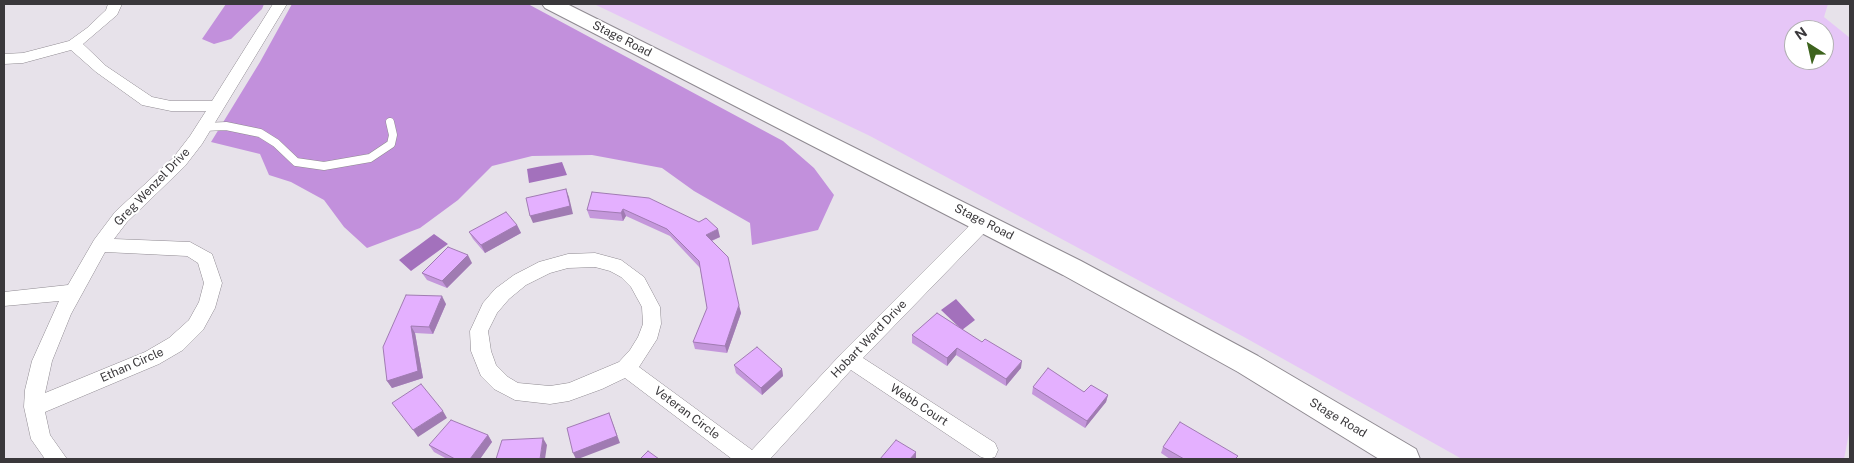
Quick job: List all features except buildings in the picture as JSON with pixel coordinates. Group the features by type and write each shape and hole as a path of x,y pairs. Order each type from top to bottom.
{"street":[{"path":"4,59 23,58 74,44 92,31 112,12 116,4"},
{"name":"Greg Wenzel Drive","path":"57,459 41,439 34,407 35,390 42,361 62,313 100,245 121,217 179,162 196,140 216,106 240,72 280,4"},
{"name":"Stage Road","path":"552,4 1072,268 1248,364 1405,459"},
{"path":"74,44 101,69 147,101 171,106 216,106"},
{"name":"Hobart Ward Drive","path":"757,459 849,359 984,222"},
{"name":"Ethan Circle","path":"34,407 152,358 176,344 196,324 208,303 213,283 206,259 190,249 100,245"},
{"path":"568,260 595,260 615,265 627,272 638,282 651,307 652,324 647,338 637,356 626,368 595,383 570,392 550,395 515,391 501,383 488,370 481,352 479,331 490,308 502,294 520,280 545,267 568,260"},
{"path":"4,299 74,292"},
{"name":"Webb Court","path":"849,359 988,450"},
{"name":"Veteran Circle","path":"626,368 748,459"}],"lane":[{"path":"204,127 226,126 260,133 276,143 296,162 324,166 370,158 391,144 393,135 390,122"}],"shaded area":[{"path":"226,4 264,4 262,9 231,39 214,44 202,39"},
{"path":"292,4 528,4 783,141 814,168 834,195 818,230 752,245 750,223 694,191 662,168 592,155 532,156 492,166 458,200 420,228 367,248 344,227 324,200 291,182 269,175 260,154 211,142 260,62"},
{"path":"594,4 1828,4 1824,17 1828,20 1784,20 1784,70 1834,70 1834,25 1850,38 1850,428 1844,459 1462,459 1244,337 870,136"},
{"path":"562,162 567,175 529,183 527,169"},
{"path":"434,234 448,244 411,271 399,260"},
{"path":"956,299 975,320 962,330 941,310"}]}
